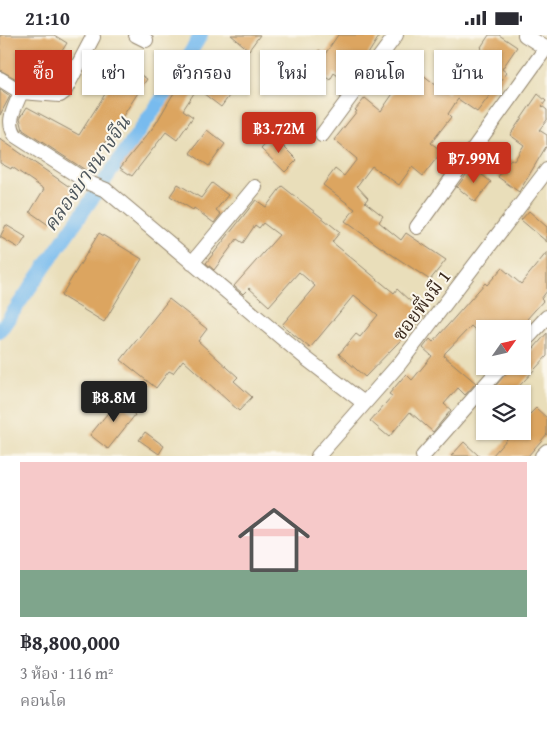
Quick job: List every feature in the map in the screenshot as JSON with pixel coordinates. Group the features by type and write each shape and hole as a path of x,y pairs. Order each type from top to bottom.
{"street":[{"path":"322,135 396,35"},
{"path":"417,227 546,49 525,35"},
{"path":"72,77 93,37"},
{"path":"0,79 15,88"},
{"path":"20,95 10,119 10,128 16,136 89,183 106,190 308,361 364,403"},
{"name":"ซอยพึ่งมี 1","path":"318,456 400,363 547,170"},
{"path":"192,263 255,187"},
{"path":"531,334 547,317"},
{"path":"423,456 494,375"},
{"path":"542,456 547,451"}],"building":[{"path":"0,35 54,35 67,43 63,50 15,50 15,78 0,70"},
{"path":"231,35 260,35 249,50"},
{"path":"338,35 380,35 371,50 336,50 336,74 334,73 330,80 326,77 326,53"},
{"path":"489,35 499,35 517,47 502,69 502,50 480,50"},
{"path":"502,69 507,73 502,80"},
{"path":"424,76 434,84 434,95 490,95 477,112 458,99 448,114 451,117 431,143 442,151 423,176 412,167 399,185 372,166 357,186 368,198 365,202 383,216 379,222 401,240 406,233 446,260 430,280 345,221 355,209 323,185 335,169 344,176 357,159 334,140 365,98 381,111 392,95 424,95"},
{"path":"0,89 10,96 0,115"},
{"path":"538,94 546,101 542,106 547,110 547,120 539,130 547,135 547,145 519,192 498,177 511,159 514,161 524,145 510,135"},
{"path":"104,95 137,95 87,171 23,130 20,118 27,107 79,135"},
{"path":"173,95 193,95 183,110 193,117 177,140 166,132 132,176 120,168 155,125"},
{"path":"205,95 228,95 229,96 221,107"},
{"path":"207,130 225,144 209,166 190,153"},
{"path":"273,136 297,160 285,172 261,149"},
{"path":"0,139 74,190 50,226 30,212 44,189 12,167 11,169 0,163"},
{"path":"472,167 491,182 475,202 457,187"},
{"path":"212,183 228,195 216,210 221,214 214,223 194,208 193,210 170,196 178,184 201,198"},
{"path":"282,186 340,232 332,242 394,293 397,289 425,315 365,377 339,354 356,334 360,337 378,315 354,295 310,348 282,325 315,286 299,272 269,306 249,288 243,294 234,286 279,235 263,223 259,228 255,225 243,243 237,239 214,270 206,263 256,200 266,207"},
{"path":"529,211 547,227 547,242 521,220"},
{"path":"6,225 26,237 19,248 0,237"},
{"path":"99,233 142,259 104,322 61,296"},
{"path":"547,252 547,291 541,299 543,301 528,320 476,320 476,331 471,326 445,353 444,356 476,383 465,395 458,388 444,404 451,410 433,432 410,412 389,437 370,421 392,396 389,394 406,374 412,380 432,356 423,348 430,339 433,342 485,283 487,285 502,268 521,284"},
{"path":"169,299 207,329 198,341 238,377 234,381 252,397 239,411 183,360 173,373 169,371 156,388 121,360"},
{"path":"547,333 547,356 531,373 531,352"},
{"path":"505,375 530,375 520,385 496,385"},
{"path":"124,393 132,399 126,407 135,415 108,449 90,435"},
{"path":"536,408 547,418 547,434 528,456 492,456 506,440 531,440 531,413"},
{"path":"145,432 164,446 159,454 139,440"},
{"path":"464,442 479,456 451,456"}],"waterway":[{"name":"คลองบางนางจีน","path":"0,331 165,94 201,35"}]}
